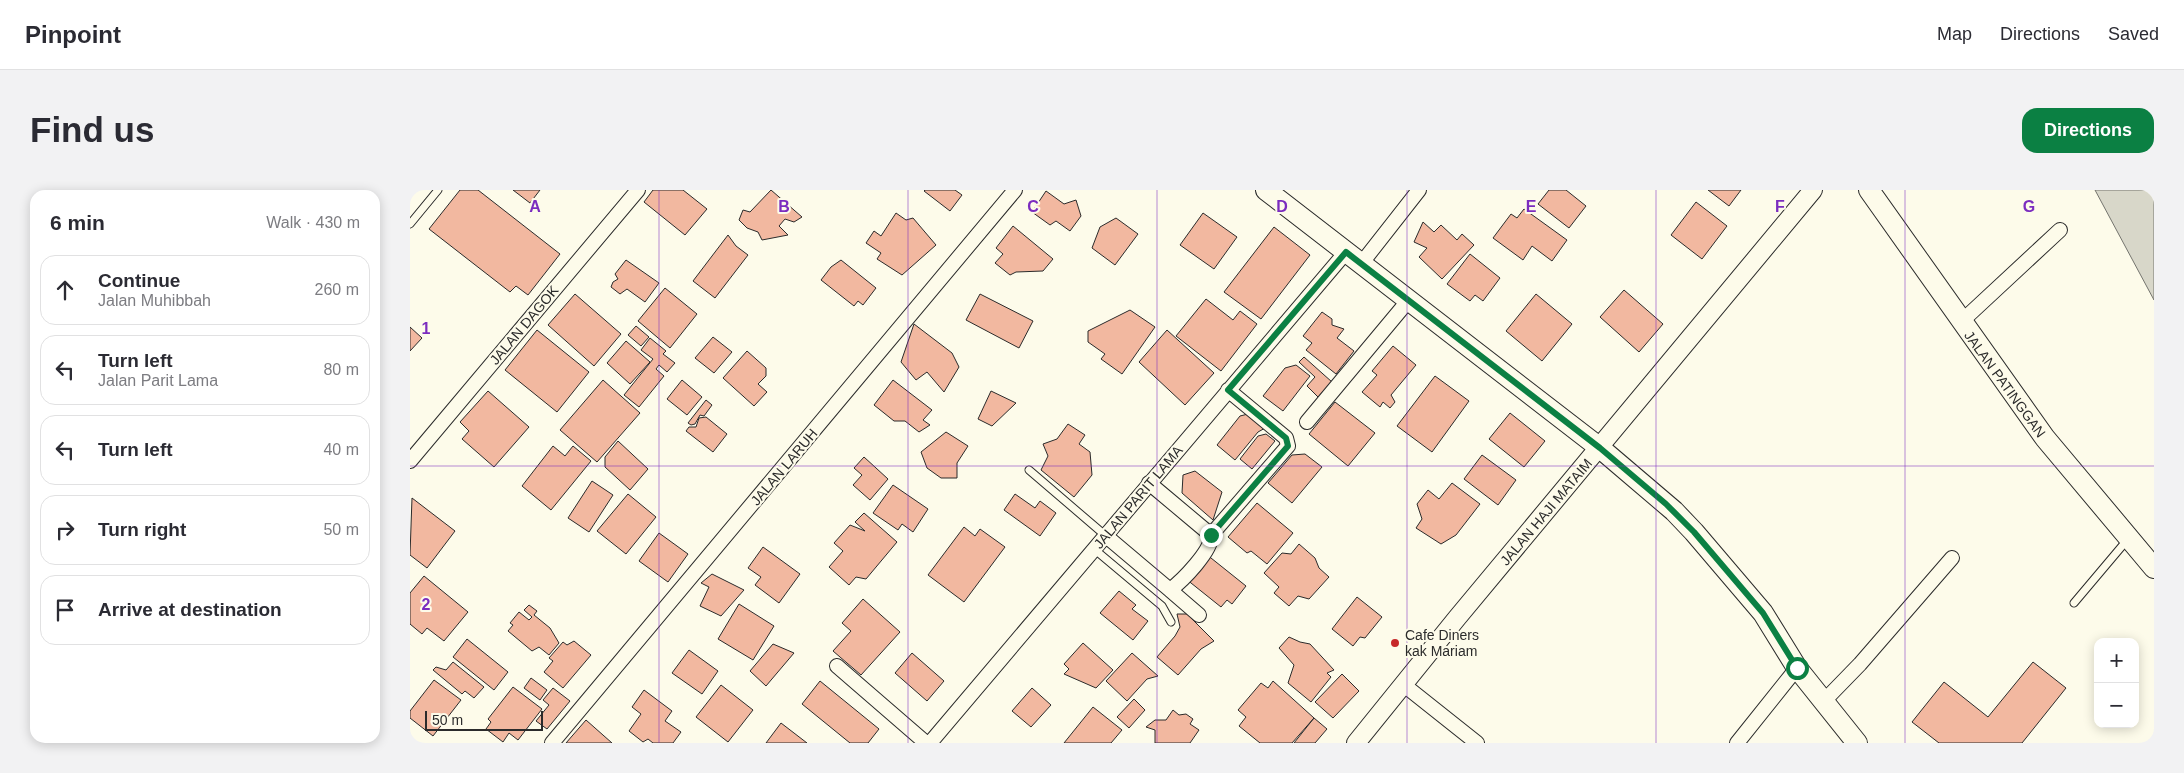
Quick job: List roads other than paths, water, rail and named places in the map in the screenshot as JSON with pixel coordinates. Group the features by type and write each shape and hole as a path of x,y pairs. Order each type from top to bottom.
{"main road":[{"path":"1266,190 1600,448 1666,504 1694,532 1763,613 1797,668 1825,700 1857,743"},
{"name":"JALAN PATINGGAN","path":"1869,190 2044,438 2154,568"}],"street":[{"name":"JALAN DAGOK","path":"410,461 638,190"},
{"name":"JALAN LARUH","path":"552,743 1015,190"},
{"name":"JALAN PARIT LAMA","path":"930,743 1228,390 1419,190"},
{"name":"JALAN HAJI MATAIM","path":"1356,743 1456,618 1600,448 1813,190"},
{"path":"1961,322 2060,230"},
{"path":"1308,422 1408,301"},
{"path":"1170,590 1181,582 1208,548 1211,535 1288,446 1286,438 1228,390"},
{"path":"1149,484 1211,535"},
{"path":"1106,536 1199,615"},
{"path":"1825,700 1860,664 1952,558"},
{"path":"837,666 926,743"},
{"path":"1737,743 1797,668"},
{"path":"1404,685 1477,743"}],"lane":[{"path":"410,224 438,190"},
{"path":"1029,470 1106,536"},
{"path":"2074,603 2128,538"},
{"path":"1094,550 1162,606 1172,622"}],"place":[{"name":"Cafe Diners kak Mariam","path":"1395,643"}]}
